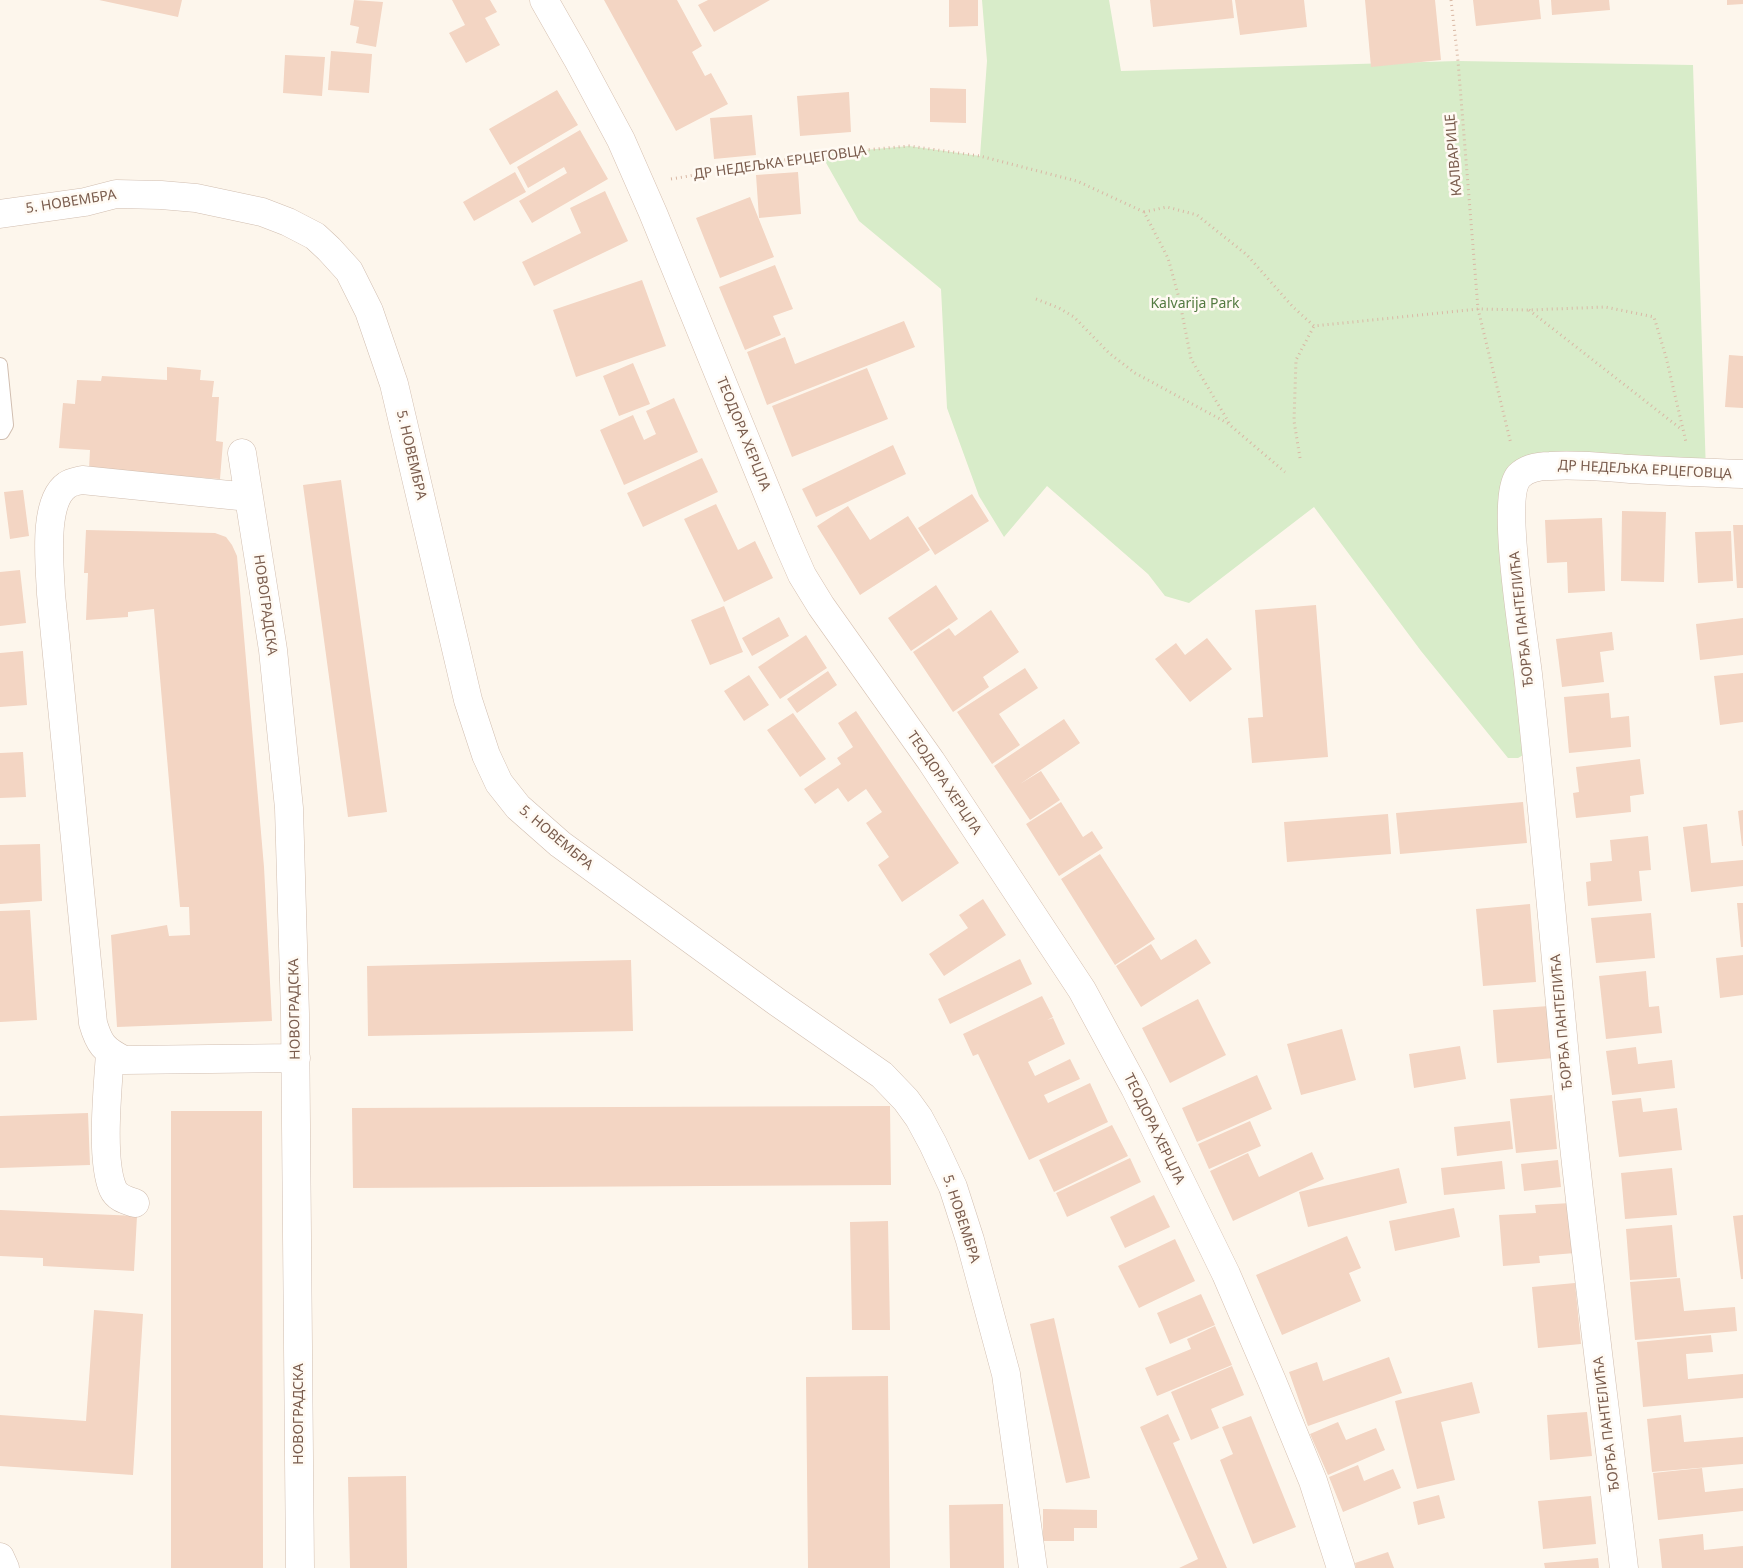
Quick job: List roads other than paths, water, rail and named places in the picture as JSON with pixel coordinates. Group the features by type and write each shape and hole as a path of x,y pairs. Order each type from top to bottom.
{"street":[{"name":"ТЕОДОРА ХЕРЦЛА","path":"544,0 603,105 641,185 802,575 856,657 931,761 1082,990 1135,1088 1226,1274 1313,1481 1341,1568"},
{"name":"5. НОВЕМБРА","path":"0,214 86,202 116,194 196,198 262,212 288,222 314,236 329,249 348,271 369,311 394,384 468,700 486,755 499,783 518,807 560,844 769,997 882,1074 906,1100 930,1138 953,1187 970,1240 1006,1374 1033,1568"},
{"name":"НОВОГРАДСКА","path":"242,453 272,650 289,808 296,1058 300,1568"},
{"name":"ДР НЕДЕЉКА ЕРЦЕГОВЦА","path":"1519,476 1528,469 1573,465 1743,474"},
{"name":"ЂОРЂА ПАНТЕЛИЋА","path":"1519,476 1514,485 1512,506 1516,565 1540,785 1567,1081 1624,1568"},
{"path":"248,497 82,480 67,485 57,498 51,516 48,553 51,594 93,1023 98,1040 110,1053 124,1060 296,1058"},
{"path":"110,1053 106,1151 113,1189 119,1197 135,1203"},
{"path":"0,1557 5,1568"}],"lane":[{"path":"0,365 6,425 2,432 0,432"}],"park label":[{"name":"Kalvarija Park","path":"1195,304"}]}
